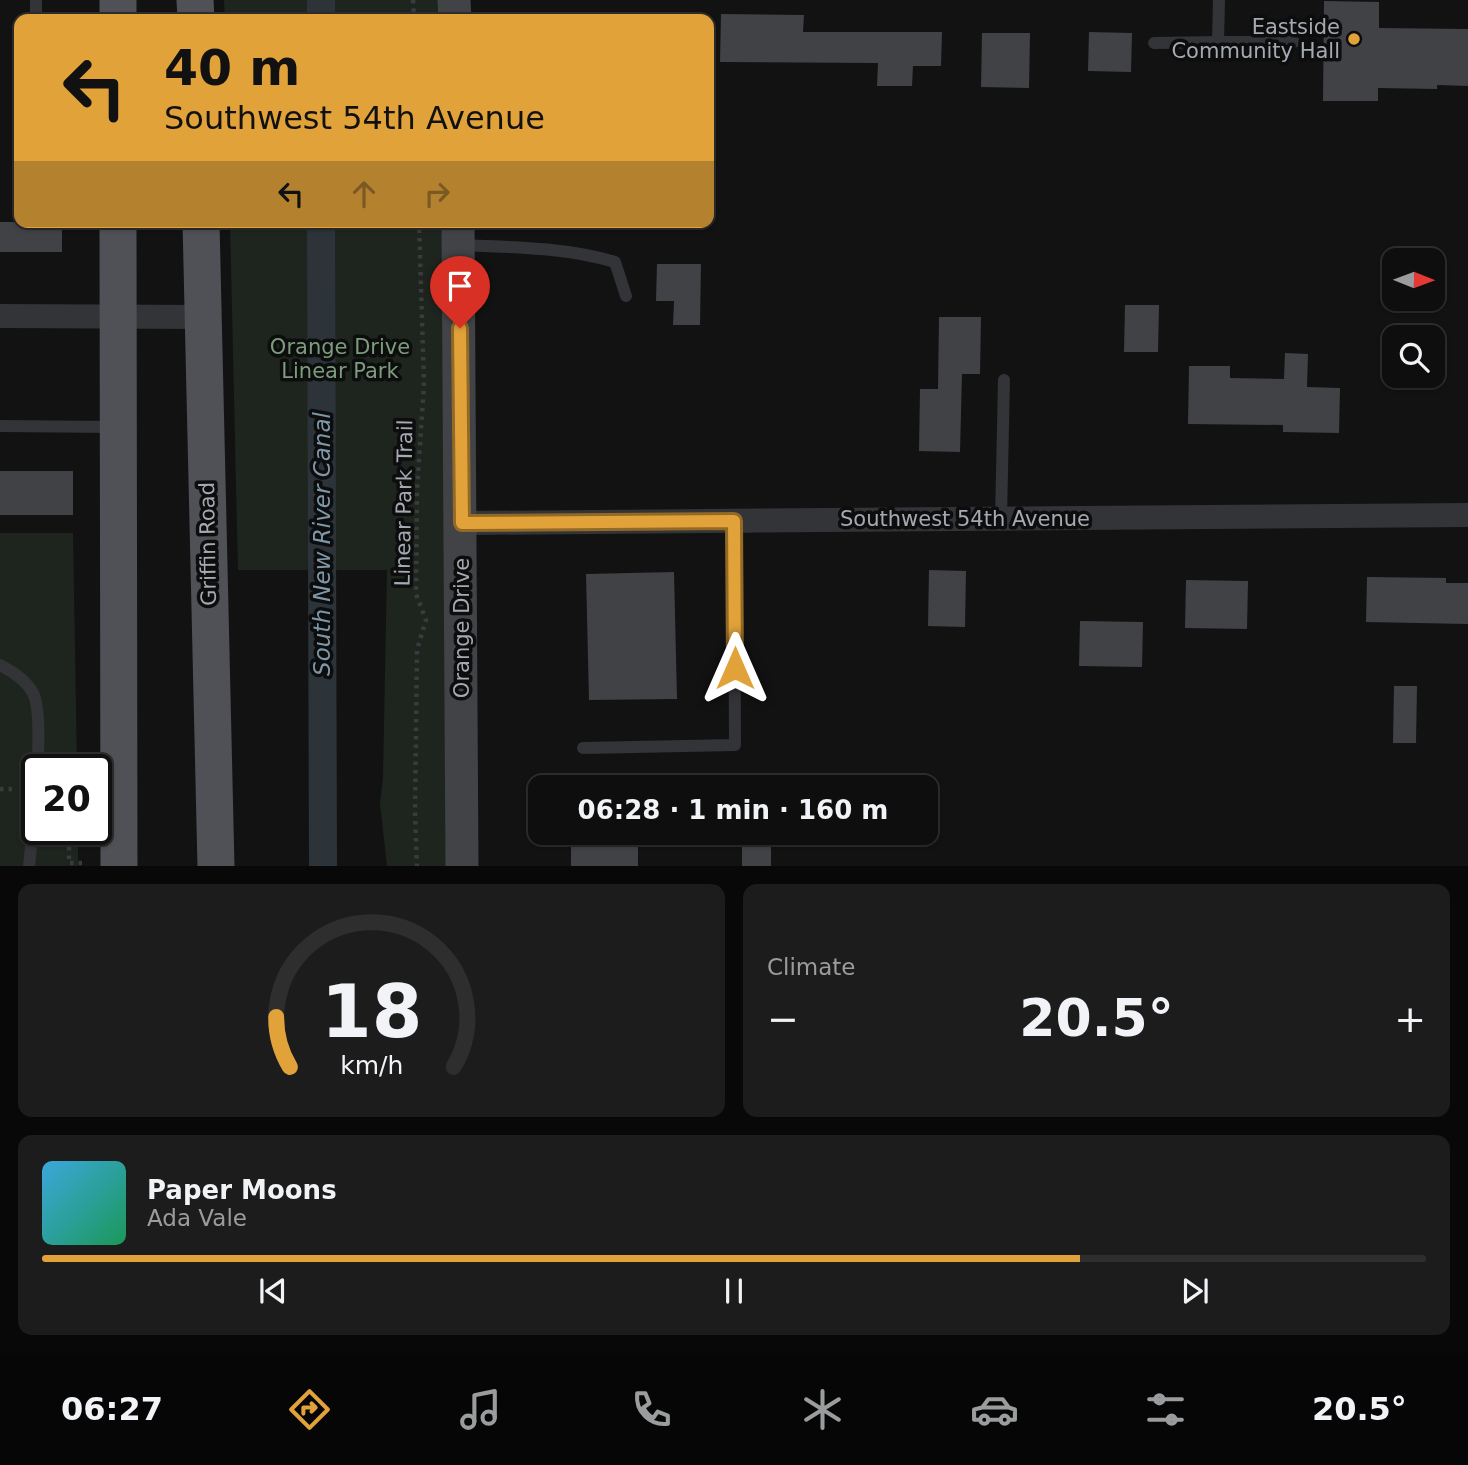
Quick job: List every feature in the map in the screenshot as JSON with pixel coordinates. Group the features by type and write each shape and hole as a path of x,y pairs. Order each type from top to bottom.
{"main road":[{"path":"103,865 118,427 118,228"},
{"name":"Griffin Road","path":"201,228 216,866"}],"street":[{"name":"Orange Drive","path":"458,234 462,523 462,866"},
{"path":"0,316 203,317"},
{"name":"Southwest 54th Avenue","path":"462,523 1468,514"}],"lane":[{"path":"1218,42 1219,0"},
{"path":"1154,43 1294,43"},
{"path":"458,234 517,247 596,256 615,262 626,296"},
{"path":"1001,518 1004,380"},
{"path":"0,426 118,427"},
{"path":"583,748 735,745 734,521"},
{"path":"0,664 14,672 33,692 39,717 29,866"}],"path":[{"name":"Linear Park Trail","path":"417,866 417,650 426,620 416,594 417,491 424,384 419,228"},
{"path":"69,845 69,863 103,865"}],"green space":[{"path":"224,0 439,0 440,14 225,14"},
{"name":"Orange Drive Linear Park","path":"230,228 444,228 447,866 387,866 380,803 383,778 387,570 238,570"},
{"path":"0,533 73,533 77,754 21,754 21,845 78,845 78,866 0,866"}],"building":[{"path":"1324,1 1379,2 1379,28 1468,29 1468,86 1437,85 1437,89 1378,88 1378,101 1323,101"},
{"path":"721,14 804,15 803,32 942,32 941,66 913,66 912,86 877,86 878,63 720,62"},
{"path":"1089,32 1132,33 1131,72 1088,71"},
{"path":"982,33 1030,33 1029,88 981,87"},
{"path":"0,222 14,222 14,228 62,228 62,252 0,252"},
{"path":"657,264 701,264 700,325 673,325 674,301 656,301"},
{"path":"1125,305 1159,305 1158,352 1124,352"},
{"path":"939,317 981,317 980,374 962,374 960,452 919,451 920,389 938,389"},
{"path":"1285,353 1308,354 1307,387 1340,388 1339,433 1283,432 1283,425 1188,424 1189,366 1230,366 1230,378 1284,379"},
{"path":"0,471 73,471 73,515 0,515"},
{"path":"929,570 966,571 965,627 928,626"},
{"path":"674,572 677,699 589,700 586,574"},
{"path":"1367,577 1446,578 1446,583 1468,583 1468,624 1366,622"},
{"path":"1186,580 1248,581 1247,629 1185,628"},
{"path":"1080,621 1143,622 1142,667 1079,666"},
{"path":"1394,686 1417,686 1416,743 1393,743"},
{"path":"571,845 638,845 638,866 571,866"},
{"path":"742,845 771,845 771,866 742,866"}],"waterway":[{"name":"South New River Canal","path":"321,0 321,14"},
{"name":"South New River Canal","path":"321,228 323,866"}],"place":[{"name":"Eastside Community Hall","path":"1354,39"}],"route":[{"path":"460,328 462,523 734,521 735,668"}]}
